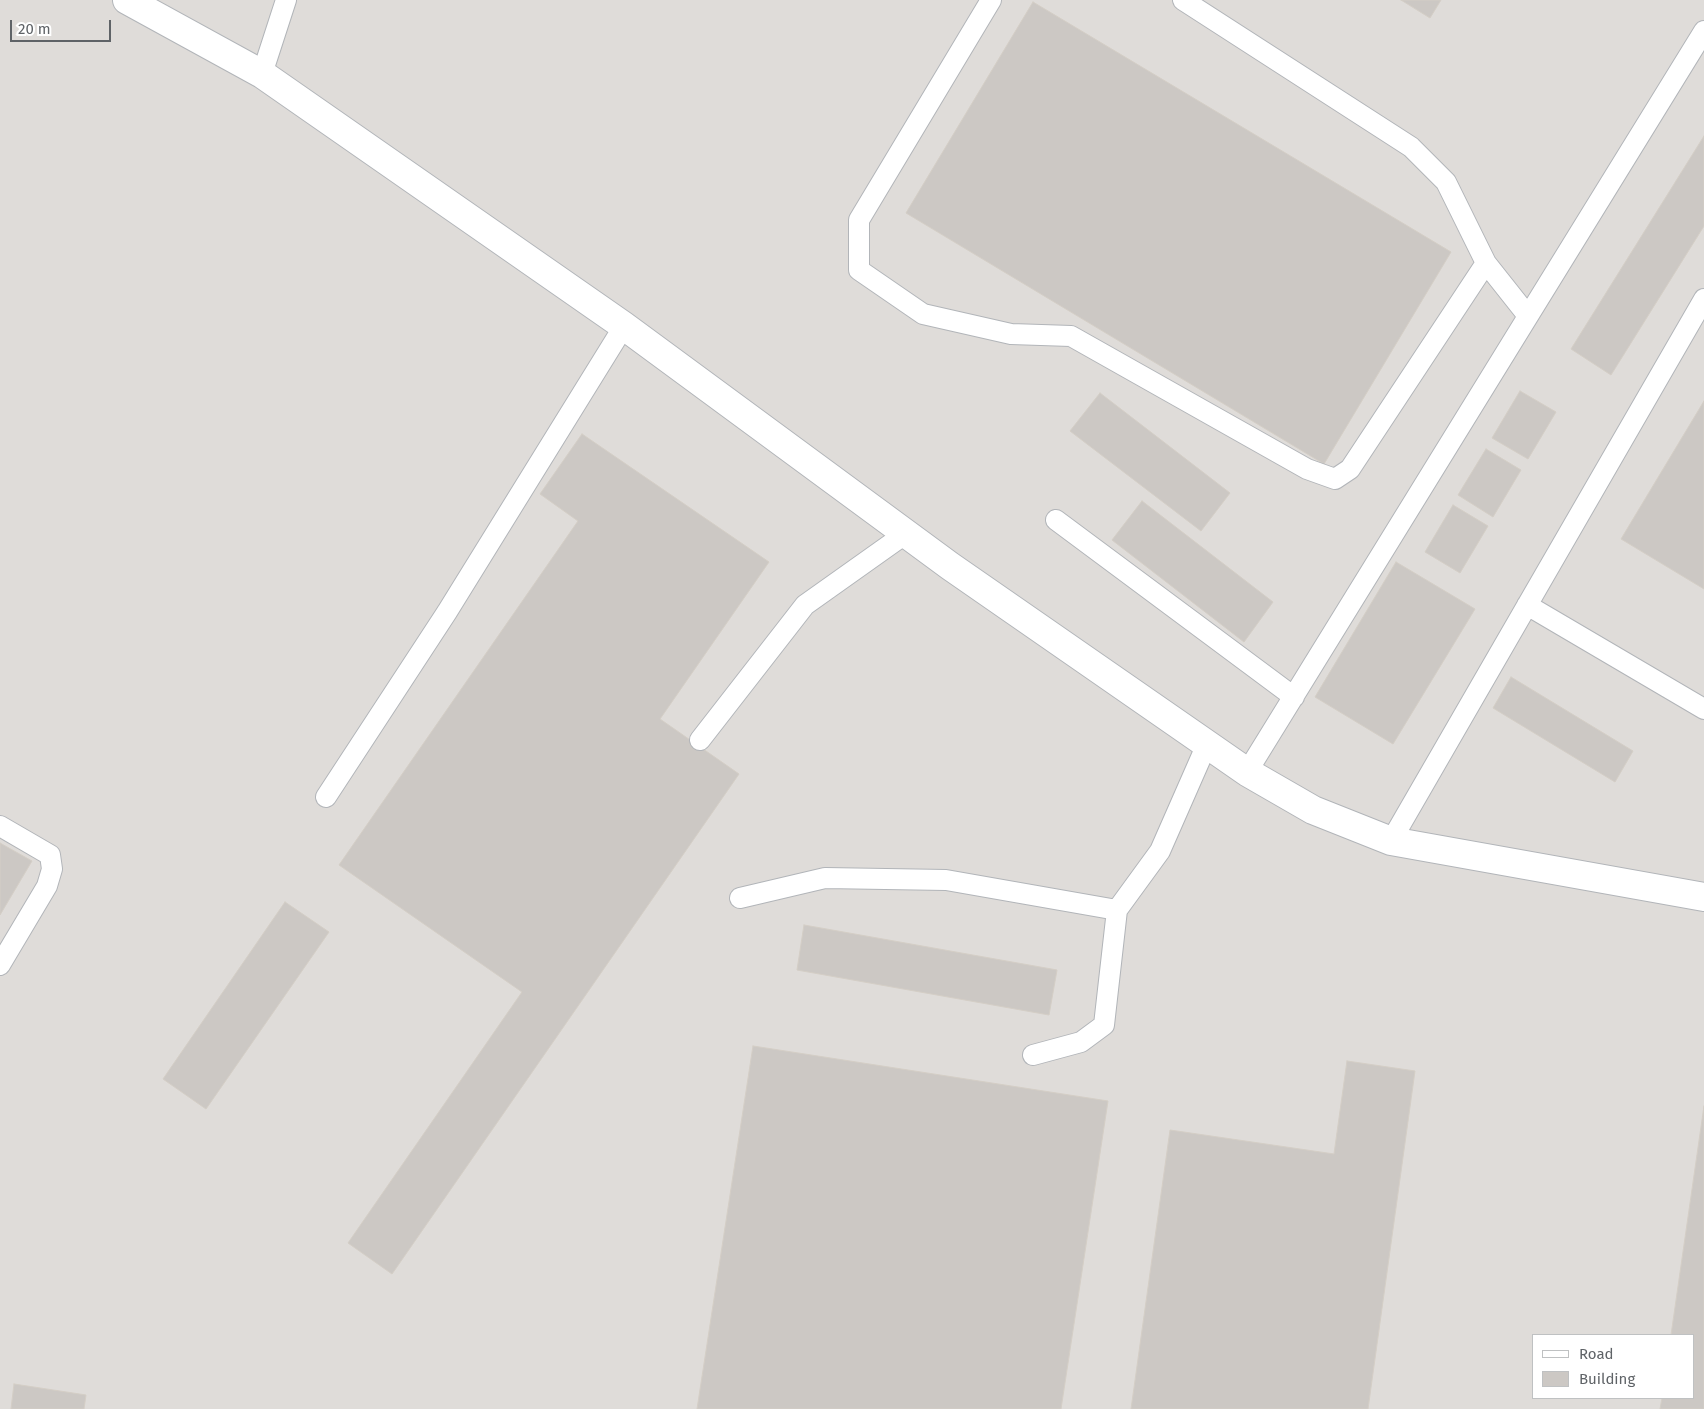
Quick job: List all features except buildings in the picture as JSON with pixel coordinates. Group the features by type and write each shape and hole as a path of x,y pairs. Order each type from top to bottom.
{"street":[{"path":"127,0 262,74 624,326 905,534 1247,772 1313,810 1391,841 1704,897"}],"lane":[{"path":"262,74 286,0"},
{"path":"991,0 859,220 859,270 922,314 1011,334 1071,336 1307,469 1335,479 1350,469 1486,263"},
{"path":"1183,0 1411,147 1446,182 1486,263 1528,316"},
{"path":"1247,772 1704,31"},
{"path":"1391,841 1704,298"},
{"path":"326,797 447,612 624,326"},
{"path":"1056,520 1294,697"},
{"path":"700,740 806,605 905,534"},
{"path":"1527,605 1704,709"},
{"path":"1033,1055 1081,1042 1104,1025 1118,910 1160,851 1207,744"},
{"path":"0,826 50,855 52,869 47,886 0,965"},
{"path":"740,898 825,878 946,880 1118,910"}],"shaded area":[{"path":"0,0 1704,0 1704,1409 0,1409"}]}
